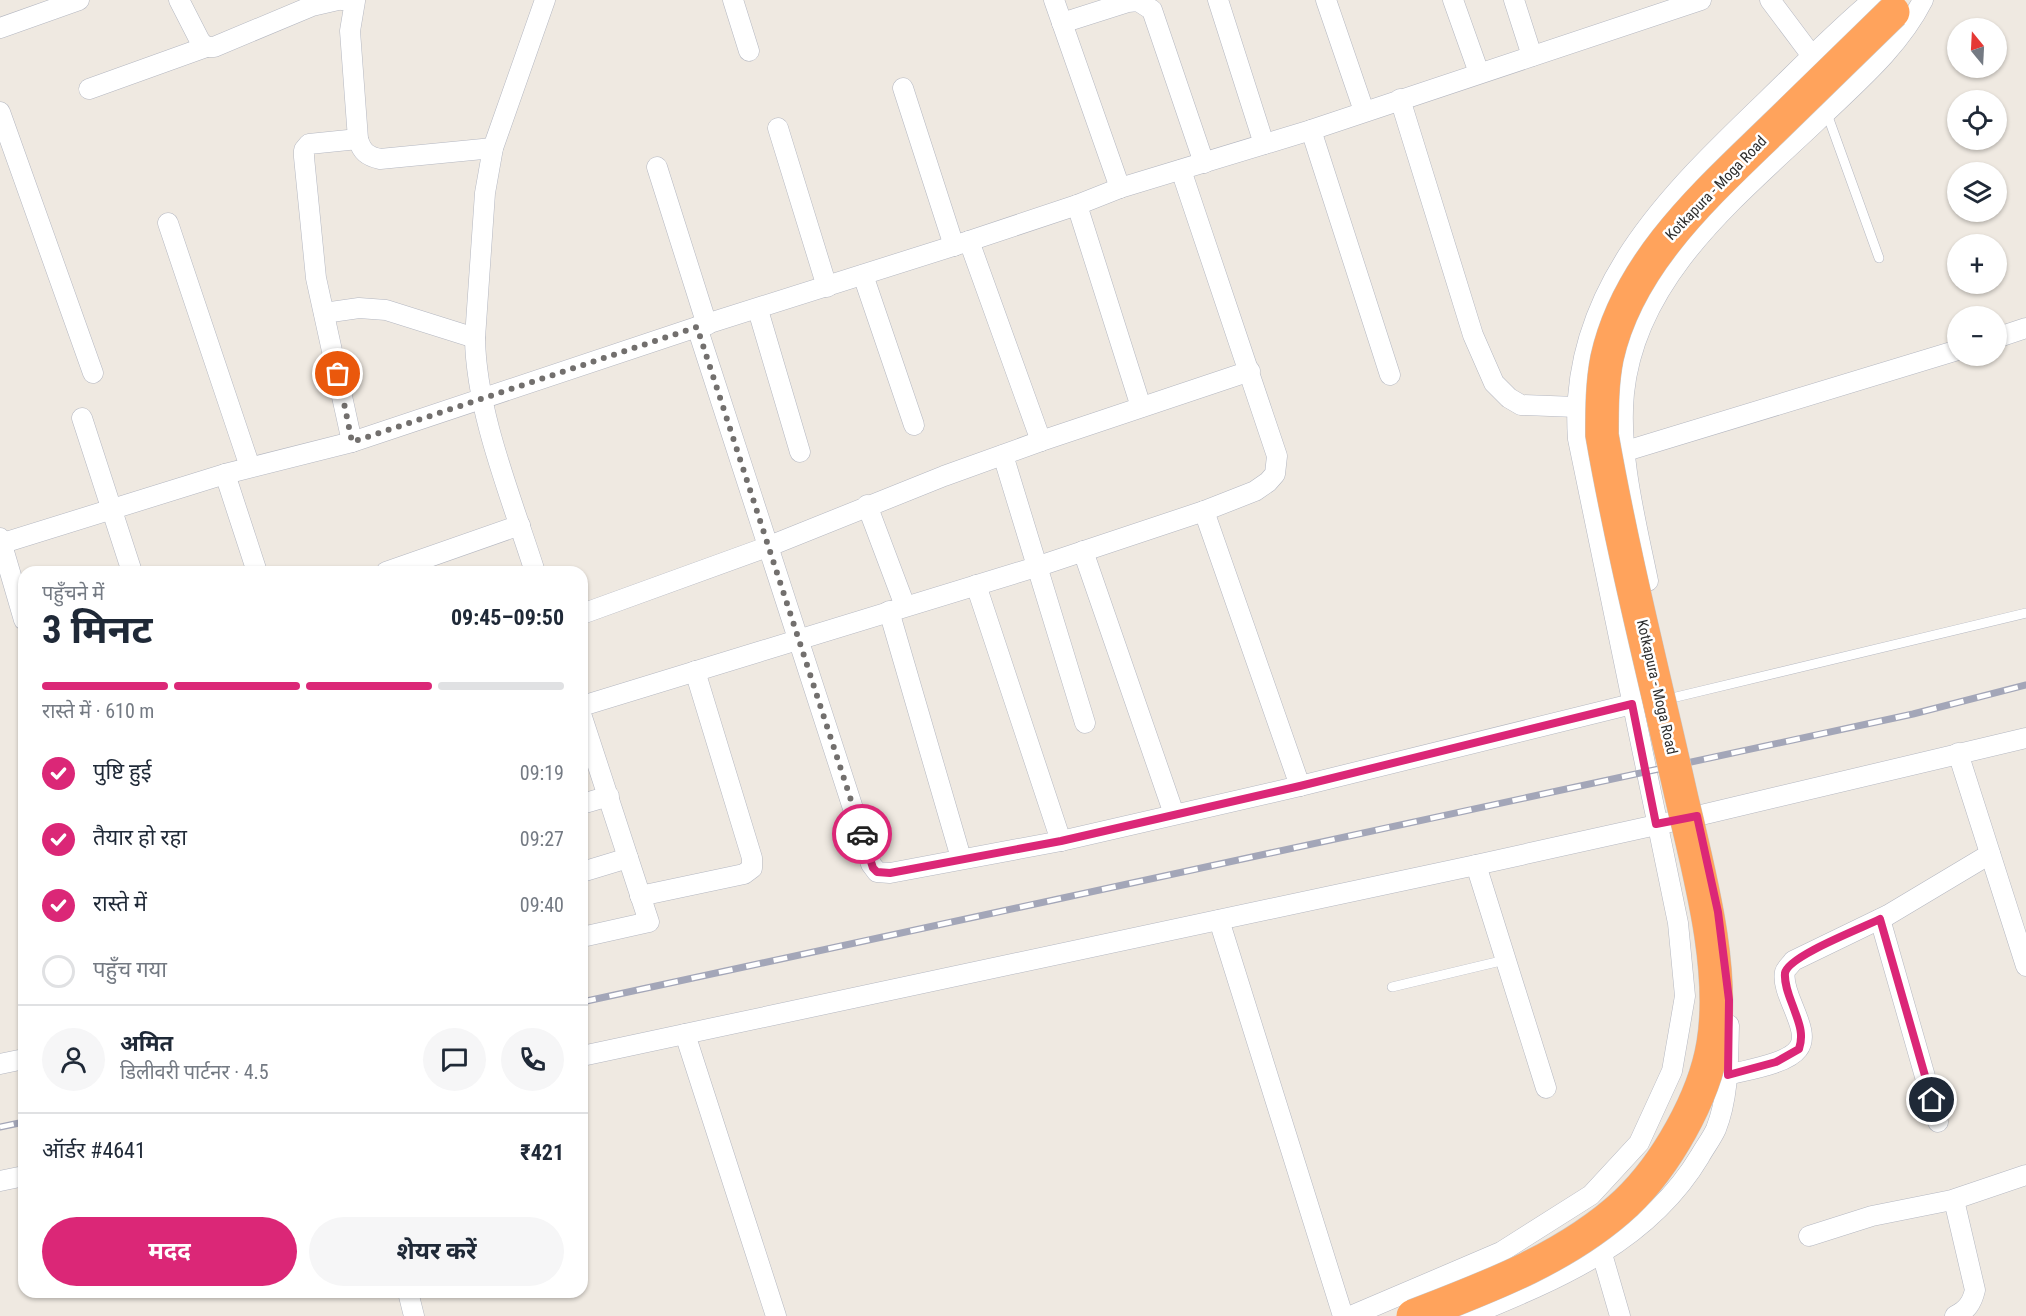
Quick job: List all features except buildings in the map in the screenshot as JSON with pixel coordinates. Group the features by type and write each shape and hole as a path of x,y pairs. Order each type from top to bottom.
{"highway":[{"name":"Kotkapura - Moga Road","path":"1413,1316 1504,1278 1583,1236 1625,1203 1652,1173 1675,1141 1695,1100 1713,1045 1717,999 1712,952 1692,842 1602,435 1607,357 1618,324 1635,288 1661,246 1883,6"}],"street":[{"path":"1,25 79,0"},
{"path":"179,0 200,41 206,47"},
{"path":"89,89 206,47 228,43 312,6 348,0 358,140 362,151 380,159 493,148"},
{"path":"534,566 481,400 475,338 485,193 493,148 545,0"},
{"path":"733,0 749,51"},
{"path":"1054,0 1120,188"},
{"path":"1218,0 1264,144"},
{"path":"1326,0 1364,111"},
{"path":"1453,0 1479,73"},
{"path":"1514,0 1532,56"},
{"path":"18,600 1,542 225,474 352,442 702,326 758,310 1077,206 1120,188 1311,130 1701,0"},
{"path":"1770,0 1812,56"},
{"path":"1469,1316 1535,1289 1602,1254 1655,1215 1690,1173 1716,1128 1728,1075 1729,1000 1718,912 1632,504 1626,451 1624,394 1630,355 1639,328 1662,285 1694,243 1899,39 1923,0"},
{"path":"1062,23 1128,2 1138,1 1152,10 1204,163"},
{"path":"1351,1316 1501,1252 1591,1195 1639,1143 1672,1071 1685,996 1678,923 1578,439 1576,407 1581,362 1592,325 1608,289 1637,240 1728,137 1812,56 1883,6"},
{"path":"903,88 962,244 1041,441"},
{"path":"1400,99 1473,335 1494,383 1509,398 1521,405 1576,407"},
{"path":"0,112 93,373"},
{"path":"778,128 827,287"},
{"path":"1311,130 1390,375"},
{"path":"352,442 315,264 304,150 309,144 318,142 358,140"},
{"path":"657,167 767,547 800,639 873,868 877,872 890,873 1061,841 1300,786 1632,704"},
{"path":"588,704 1036,567 1204,511 1255,491 1275,474 1277,456 1181,170"},
{"path":"1077,206 1142,407"},
{"path":"168,223 250,467"},
{"path":"863,275 914,425"},
{"path":"324,313 359,308 386,310 475,338"},
{"path":"758,310 800,452"},
{"path":"2007,334 2026,328"},
{"path":"1626,451 1947,353"},
{"path":"588,612 767,547 867,505 1003,454 1250,371"},
{"path":"82,417 130,566"},
{"path":"1003,454 1085,723"},
{"path":"225,474 255,566"},
{"path":"867,505 897,609 962,858"},
{"path":"1204,511 1300,786"},
{"path":"403,566 520,525"},
{"path":"1083,551 1174,814"},
{"path":"976,585 1061,841"},
{"path":"640,896 744,874 752,868 752,858 695,671"},
{"path":"588,735 649,922 588,936"},
{"path":"588,1055 1476,865 1697,816 2026,738"},
{"path":"1958,753 2026,966"},
{"path":"588,802 609,796"},
{"path":"1728,1075 1776,1062 1799,1049 1802,1040 1800,1028 1785,984 1785,971 1793,961 1880,919 1990,855"},
{"path":"588,870 628,858"},
{"path":"1476,865 1546,1088"},
{"path":"1880,919 1938,1122"},
{"path":"1219,920 1343,1316"},
{"path":"685,1034 776,1316"},
{"path":"1,1061 18,1060"},
{"path":"1809,1236 1872,1216 1954,1200 2026,1175"},
{"path":"0,1181 18,1177"},
{"path":"1954,1200 1975,1282 1974,1309 1955,1316"},
{"path":"1602,1254 1620,1316"},
{"path":"410,1298 414,1316"}],"lane":[{"path":"1826,111 1880,258"},
{"path":"1672,698 2026,613"},
{"path":"1392,987 1506,960"}],"railway":[{"path":"588,1001 1913,714 2026,685"},
{"path":"0,1127 18,1123"}],"way so far":[{"path":"338,374 352,442 697,327 862,834"}],"route":[{"path":"862,834 873,868 877,872 890,873 1061,841 1300,786 1632,704 1656,824 1697,816 1718,912 1729,1000 1728,1075 1776,1062 1799,1049 1802,1040 1800,1028 1785,984 1785,971 1793,961 1880,919 1932,1100"}]}
